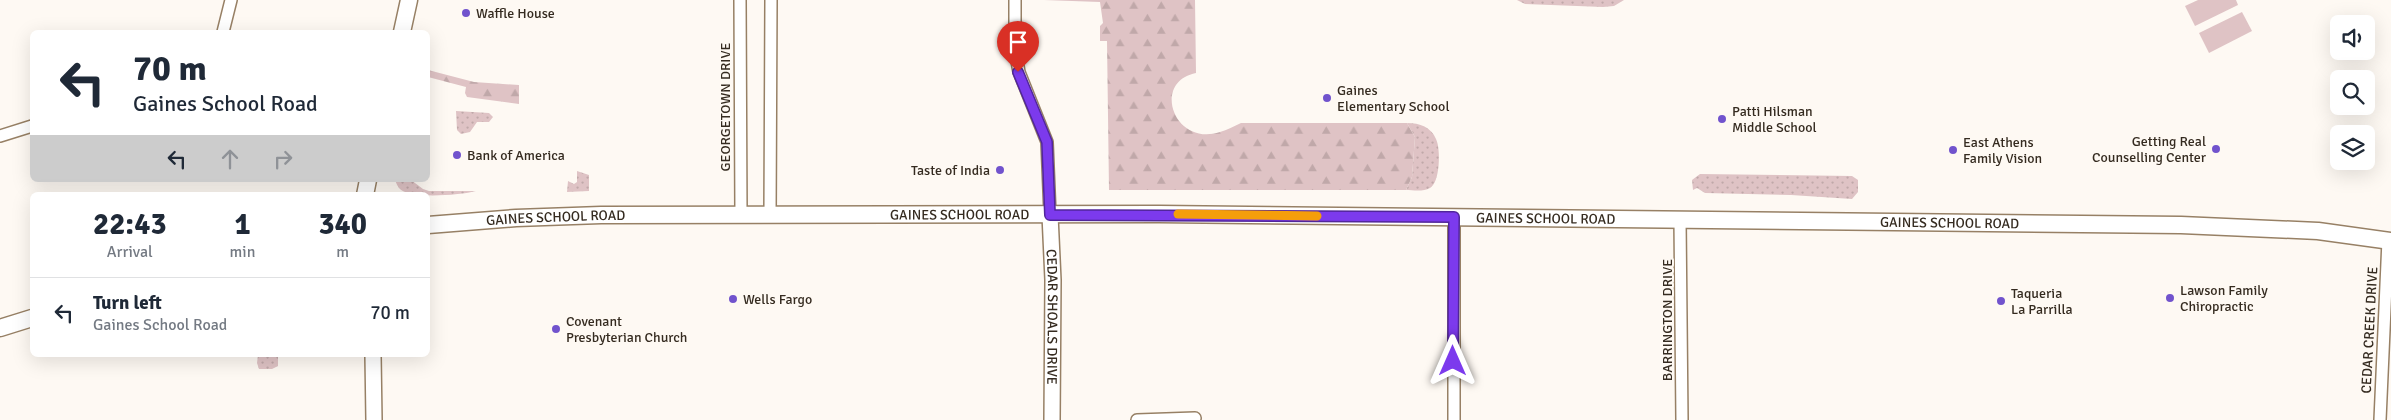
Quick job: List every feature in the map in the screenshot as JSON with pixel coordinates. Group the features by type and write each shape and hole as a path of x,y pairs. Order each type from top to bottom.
{"main road":[{"path":"402,30 409,0"},
{"name":"GAINES SCHOOL ROAD","path":"430,225 562,216 770,214 1454,217 2273,228 2318,230 2390,241"},
{"path":"0,328 30,319"}],"street":[{"path":"224,30 231,0"},
{"name":"GEORGETOWN DRIVE","path":"740,0 741,215"},
{"path":"770,214 771,0"},
{"path":"1015,0 1015,50 1018,72 1047,142 1050,215"},
{"path":"0,136 30,127"},
{"name":"CEDAR SHOALS DRIVE","path":"1050,215 1053,280 1052,420"},
{"path":"1454,217 1454,420"},
{"name":"BARRINGTON DRIVE","path":"1680,220 1682,420"},
{"name":"CEDAR CREEK DRIVE","path":"2380,420 2390,241"},
{"path":"374,357 374,420"},
{"path":"1137,420 1195,418"}],"green space":[{"path":"1044,0 1195,0 1196,73 1182,79 1174,88 1172,100 1174,112 1180,122 1191,130 1204,134 1220,132 1241,123 1407,123 1415,137 1412,177 1406,190 1109,190 1107,41 1100,41 1100,26 1103,23 1100,2"},
{"path":"1517,0 1624,0 1614,6 1603,7 1525,4"},
{"path":"2198,0 2236,0 2238,5 2195,26 2185,6"},
{"path":"2242,12 2252,31 2209,53 2199,33"},
{"path":"430,71 474,82 519,85 519,104 467,97 465,93 466,87 430,78"},
{"path":"456,111 489,113 493,117 489,122 477,122 470,132 461,134 457,130"},
{"path":"1407,123 1421,125 1431,131 1438,144 1438,173 1433,185 1427,189 1406,190 1412,177 1415,137"},
{"path":"577,171 589,175 589,191 567,192 568,181 574,184 577,182"},
{"path":"1700,174 1852,176 1858,180 1858,192 1852,199 1791,195 1705,193 1697,188 1693,190 1692,180"},
{"path":"396,182 414,182 429,191 476,191 461,194 430,195 430,192 405,192"},
{"path":"258,357 278,357 278,366 272,369 259,369"}],"slow traffic":[{"path":"1178,214 1317,216"}],"place":[{"name":"Waffle House","path":"466,13"},
{"name":"Gaines Elementary School","path":"1327,98"},
{"name":"Patti Hilsman Middle School","path":"1722,119"},
{"name":"Getting Real Counselling Center","path":"2216,149"},
{"name":"East Athens Family Vision","path":"1953,150"},
{"name":"Bank of America","path":"457,155"},
{"name":"Taste of India","path":"1000,170"},
{"name":"Lawson Family Chiropractic","path":"2170,298"},
{"name":"Wells Fargo","path":"733,299"},
{"name":"Taqueria La Parrilla","path":"2001,301"},
{"name":"Covenant Presbyterian Church","path":"556,329"}],"route":[{"path":"1018,72 1039,118 1047,142 1050,215 1159,214 1454,217 1453,361"}]}
